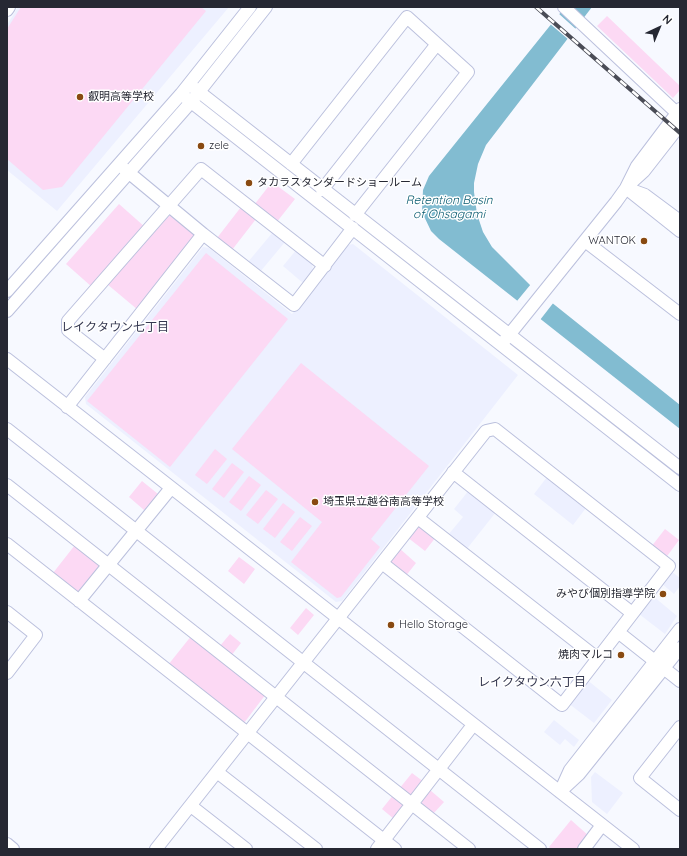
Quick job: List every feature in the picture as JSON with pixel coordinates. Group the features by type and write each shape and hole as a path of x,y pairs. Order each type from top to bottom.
{"street":[{"path":"7,291 185,89 250,7"},
{"path":"7,311 195,97 266,7"},
{"path":"502,344 626,188 644,171 679,116 564,7"},
{"path":"291,164 407,17 468,72 355,215"},
{"path":"322,190 437,44"},
{"path":"185,89 353,228 680,485"},
{"path":"195,97 291,164 322,190 510,334 680,468"},
{"path":"118,164 169,208 294,305 353,228"},
{"path":"106,359 68,330 68,321 169,208 201,169 325,266"},
{"path":"626,188 645,194 680,221"},
{"path":"626,188 680,231"},
{"path":"67,407 203,234"},
{"path":"585,241 680,314"},
{"path":"7,359 633,849"},
{"path":"7,429 540,849"},
{"path":"156,849 486,431 495,429 669,566 562,705 382,563"},
{"path":"453,472 632,613"},
{"path":"7,486 469,849"},
{"path":"79,601 171,488"},
{"path":"418,518 597,658"},
{"path":"9,550 79,601 248,734 380,844 395,849"},
{"path":"7,612 36,635 7,673"},
{"path":"560,792 570,770 659,665 680,629"},
{"path":"618,632 680,681"},
{"path":"659,665 680,648"},
{"path":"380,844 473,725"},
{"path":"680,727 676,741 640,778 680,810"},
{"path":"217,772 316,849"},
{"path":"190,806 246,849"},
{"path":"584,849 602,825"},
{"path":"7,844 13,849"}],"shaded area":[{"name":"叡明高等学校","path":"18,7 229,7 57,211 7,170 7,25"},
{"name":"叡明高等学校","path":"21,7 201,7 206,11 62,187 43,190 7,159 7,29"},
{"path":"607,16 680,86 680,90 673,98 597,26"},
{"path":"248,136 487,325 486,326 277,164"},
{"path":"272,182 295,199 276,223 254,205"},
{"path":"119,204 145,227 92,287 66,264"},
{"path":"241,207 256,219 232,250 217,238"},
{"path":"169,216 174,216 195,232 194,237 138,310 107,284"},
{"path":"273,232 285,242 260,272 248,262"},
{"name":"埼玉県立越谷南高等学校","path":"353,244 518,375 342,601 336,602 86,404 85,397 203,247 209,248 292,314 348,245"},
{"path":"297,249 312,262 313,271 303,283 283,266"},
{"path":"206,253 288,319 170,467 87,401"},
{"path":"301,363 429,466 371,539 380,547 341,597 337,598 291,562 322,522 232,449"},
{"path":"215,449 227,459 207,484 195,475"},
{"path":"232,463 244,472 224,498 212,489"},
{"path":"249,476 261,485 241,511 229,502"},
{"path":"547,477 586,508 573,525 534,494"},
{"path":"142,481 158,494 144,510 129,497"},
{"path":"266,490 278,499 258,524 246,515"},
{"path":"469,490 496,512 466,550 448,535 463,517 454,509"},
{"path":"283,503 295,512 275,538 263,529"},
{"path":"300,517 312,526 292,551 280,542"},
{"path":"422,526 436,537 425,551 407,537 415,528"},
{"path":"665,529 679,540 665,559 651,547"},
{"path":"75,545 98,563 98,570 82,591 76,592 53,573"},
{"path":"399,548 416,563 405,577 391,566 390,560"},
{"path":"239,557 255,569 244,584 228,571"},
{"path":"671,571 680,578 680,586 674,594 661,583"},
{"path":"653,596 677,616 665,634 639,614"},
{"path":"306,608 314,615 298,635 290,628"},
{"path":"230,634 241,643 231,656 219,647"},
{"path":"192,635 266,694 244,723 168,665"},
{"path":"586,679 612,700 594,723 568,703"},
{"path":"554,720 579,740 574,747 565,739 560,745 544,732"},
{"path":"595,772 623,793 607,814 592,802 591,777"},
{"path":"412,773 424,782 414,795 407,795 399,789"},
{"path":"430,790 444,802 433,814 422,804 422,799"},
{"path":"394,794 404,802 404,807 394,819 382,809"},
{"path":"571,820 589,836 578,849 551,849 549,847"}],"water":[{"name":"Retention Basin of Ohsagami","path":"565,7 592,7 486,145 478,164 474,183 477,214 483,232 492,247 531,286 680,405 680,429 439,239 431,231 422,212 423,190 429,176"}],"pier":[{"path":"558,13 577,30 569,40 549,23"},
{"path":"531,284 554,302 540,320 517,301"}],"railway":[{"path":"536,7 680,133"}],"place":[{"name":"叡明高等学校","path":"80,97"},
{"name":"zele","path":"201,146"},
{"name":"タカラスタンダードショールーム","path":"249,183"},
{"name":"WANTOK","path":"644,241"},
{"name":"埼玉県立越谷南高等学校","path":"315,502"},
{"name":"みやび個別指導学院","path":"663,594"},
{"name":"Hello Storage","path":"391,625"},
{"name":"焼肉マルコ","path":"621,655"}],"district":[{"name":"レイクタウン七丁目","path":"115,327"},
{"name":"レイクタウン六丁目","path":"532,682"}]}
